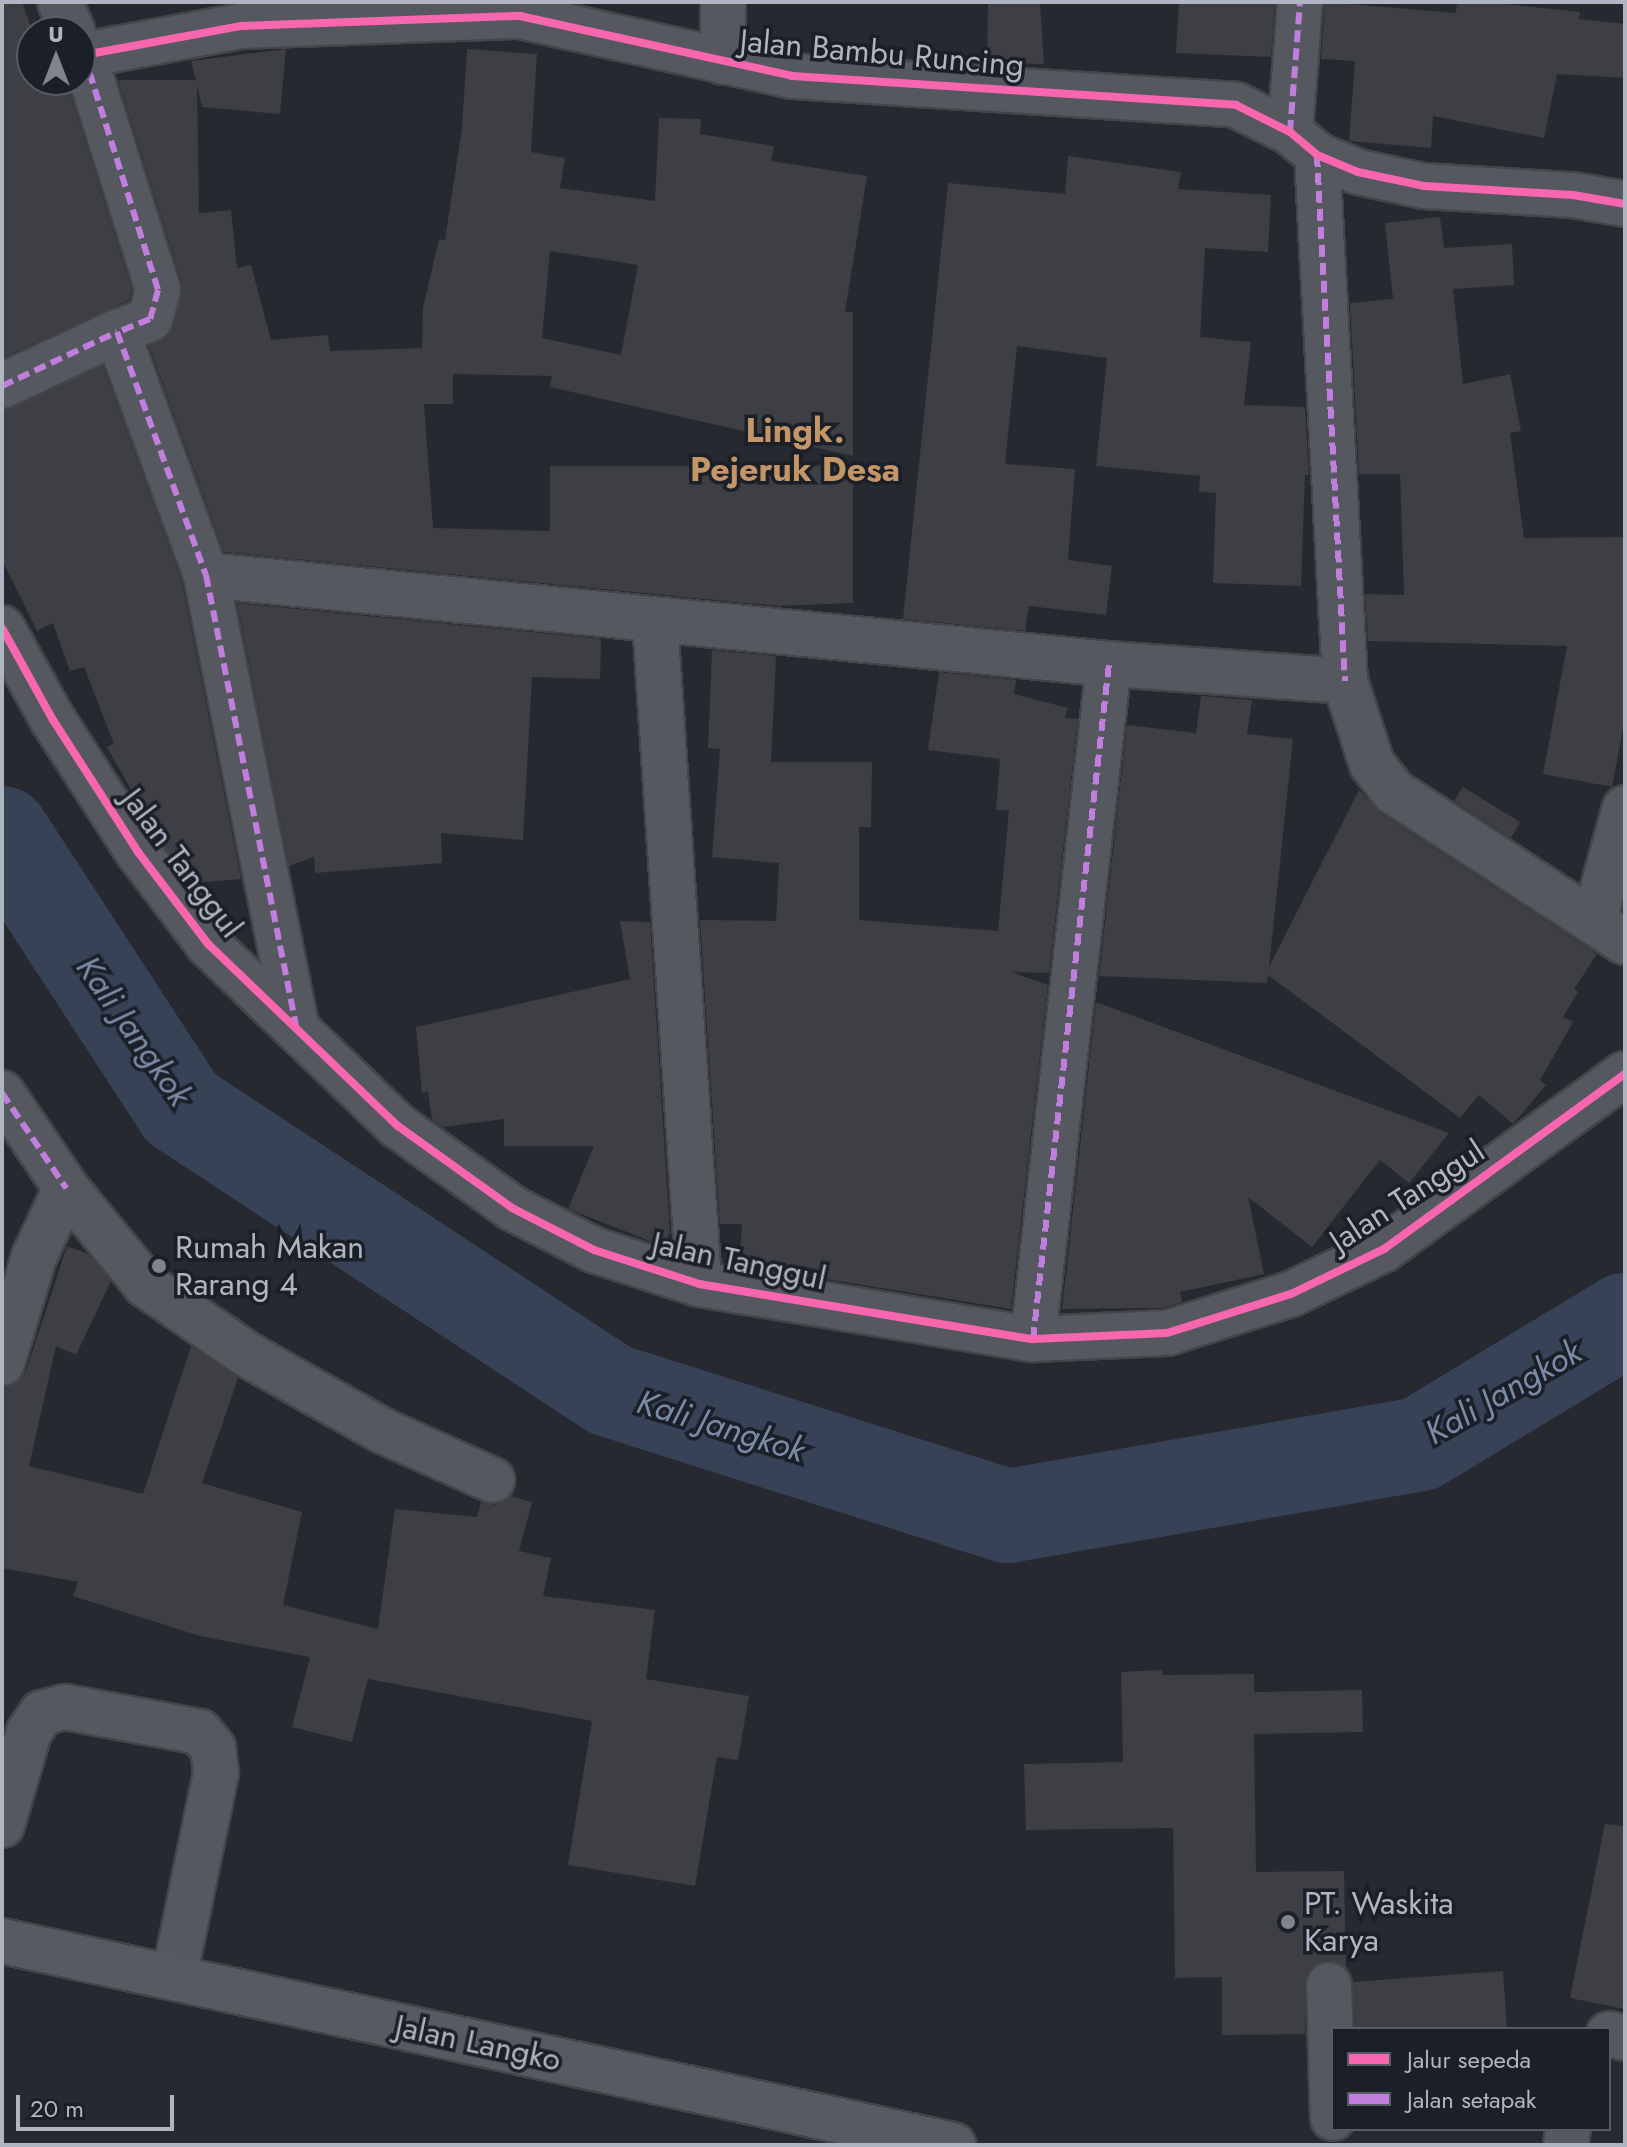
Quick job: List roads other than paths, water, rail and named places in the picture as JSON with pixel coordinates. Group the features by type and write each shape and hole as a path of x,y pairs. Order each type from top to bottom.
{"main road":[{"name":"Jalan Langko","path":"2,1941 953,2145"}],"street":[{"path":"723,2 723,62"},
{"path":"1300,2 1304,144 1345,681 1372,764 1394,792 1609,931 1625,808"},
{"name":"Jalan Bambu Runcing","path":"96,43 241,26 520,16 792,76 1236,105 1358,172 1424,186 1573,195 1625,204"},
{"path":"2,386 150,319 158,290 95,96"},
{"path":"117,332 206,575 296,1026"},
{"path":"206,575 1109,664 1345,681"},
{"path":"655,621 699,1284"},
{"name":"Jalan Tanggul","path":"2,628 53,720 138,852 208,944 398,1126 512,1208 594,1250 699,1284 1033,1339 1167,1333 1291,1294 1384,1249 1625,1074"},
{"path":"1033,1339 1109,664"},
{"path":"2,1093 66,1188 146,1285 248,1355 381,1430 492,1480"},
{"path":"2,1363 34,1257 66,1188"},
{"path":"2,1825 29,1732 42,1713 65,1707 200,1732 213,1748 216,1773 174,1978"},
{"path":"1329,1985 1331,2052"}],"waterway":[{"name":"Kali Jangkok","path":"2,833 181,1108 610,1390 1008,1516 1420,1444 1625,1320"}],"place":[{"name":"Rumah Makan Rarang 4","path":"159,1266"},
{"name":"PT. Waskita Karya","path":"1288,1922"}],"district":[{"name":"Lingk. Pejeruk Desa","path":"795,450"}]}
